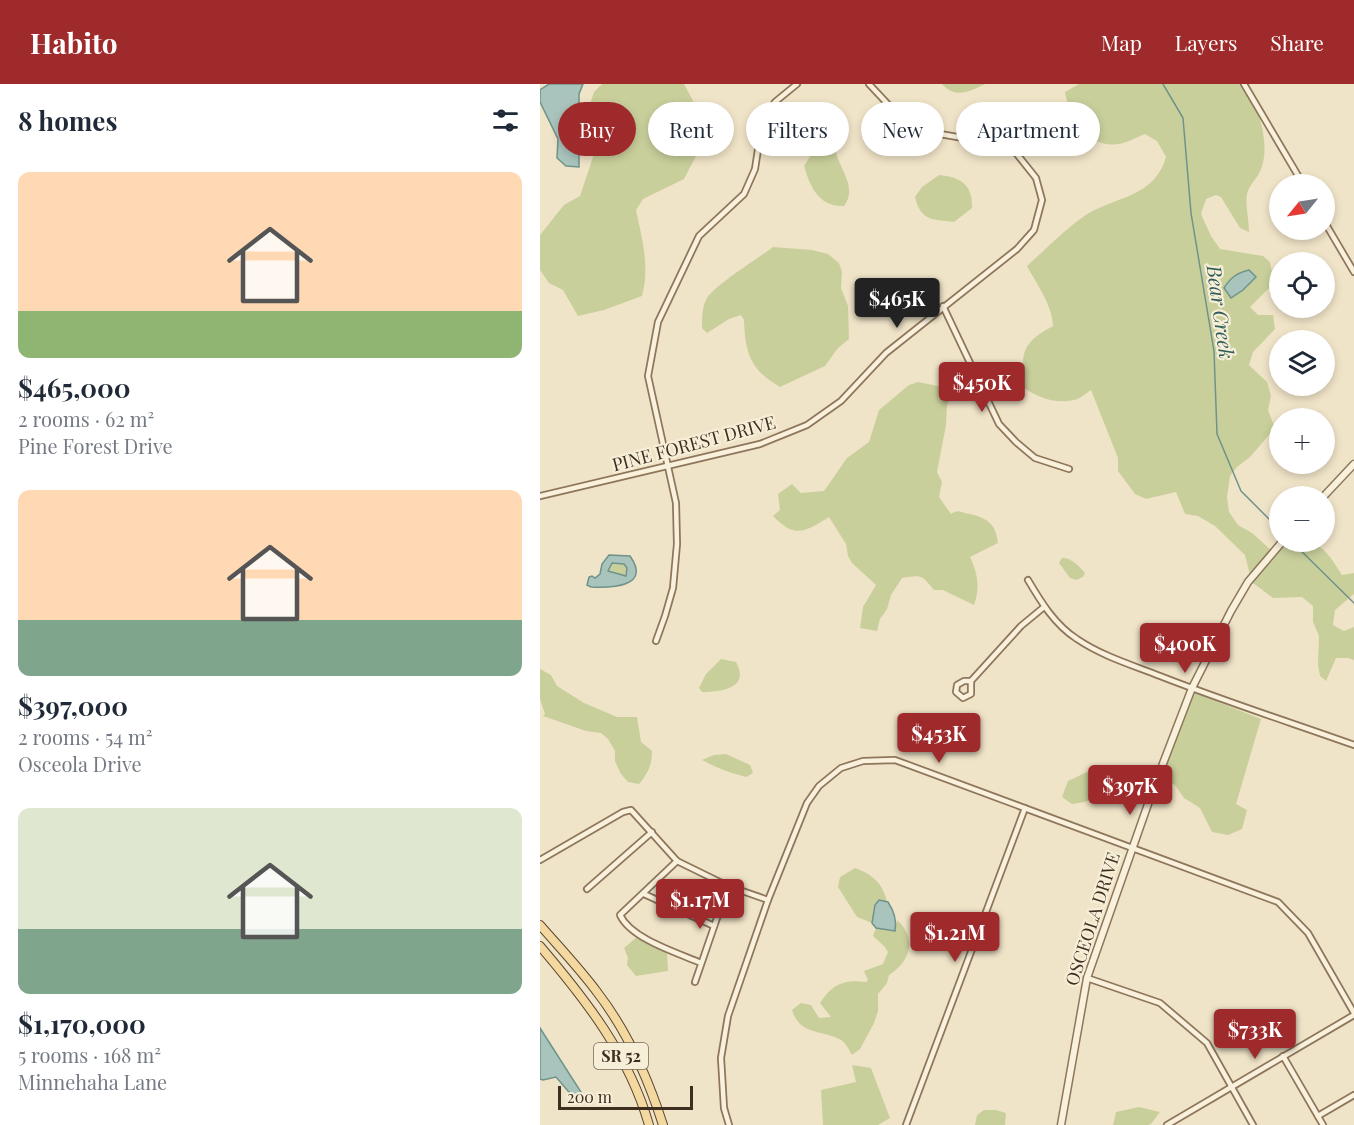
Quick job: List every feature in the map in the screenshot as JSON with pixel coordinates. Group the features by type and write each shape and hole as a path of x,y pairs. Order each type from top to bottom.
{"main road":[{"name":"SR 52","path":"540,925 601,998 620,1028 642,1067 663,1125"},
{"name":"SR 52","path":"540,946 589,1005 608,1033 630,1074 649,1125"},
{"path":"589,1005 601,998"}],"street":[{"path":"656,641 666,612 676,566 676,503 648,376 658,322 699,236 744,194 755,169 762,123 775,102 797,84"},
{"name":"PINE FOREST DRIVE","path":"540,496 760,444 807,425 841,401 886,353 1017,249 1034,230 1042,200 1036,178 1016,153 986,142 940,134 899,116 869,84"},
{"path":"1244,84 1297,174"},
{"path":"1335,240 1354,272"},
{"path":"943,306 999,424 1035,458 1070,469"},
{"path":"1333,486 1354,464"},
{"name":"OSCEOLA DRIVE","path":"1060,1125 1087,978 1132,846 1192,688 1248,582 1274,552"},
{"path":"1028,580 1044,608 1075,639 1103,655 1354,744"},
{"path":"971,681 1021,626 1044,608"},
{"path":"729,1125 724,1108 721,1058 727,1025 768,900 807,803 819,786 841,768 863,761 895,760 1278,902 1308,933 1354,1014 1167,1125"},
{"path":"906,1125 1025,808"},
{"path":"540,860 623,812 631,810 677,861 728,886 768,900"},
{"path":"587,890 652,832"},
{"path":"677,861 620,915 623,921 641,936 701,963"},
{"path":"695,982 728,886"},
{"path":"644,894 714,926"},
{"path":"1087,978 1160,1003 1208,1043 1253,1125"},
{"path":"1283,1056 1323,1125"},
{"path":"1318,1116 1354,1095"},
{"path":"1178,1119 1182,1125"}],"green space":[{"path":"602,84 684,84 694,102 648,102 648,156 696,156 684,179 643,199 636,210 645,263 642,296 604,310 578,316 563,290 549,283 540,270 540,235 564,205 580,196 593,156 636,156 636,102 591,102 594,92"},
{"path":"942,84 985,84 957,93"},
{"path":"1079,84 1245,84 1254,103 1262,125 1265,148 1260,172 1247,194 1249,232 1240,228 1221,197 1216,195 1206,199 1201,214 1220,249 1263,256 1269,261 1269,288 1250,307 1258,315 1269,315 1269,318 1273,318 1275,329 1269,330 1269,335 1253,352 1249,365 1267,382 1269,396 1271,396 1268,410 1269,435 1230,476 1227,497 1229,512 1238,525 1252,533 1269,548 1269,552 1250,575 1245,555 1215,526 1198,516 1185,514 1176,492 1146,499 1135,494 1118,471 1118,458 1091,390 1076,399 1054,401 1024,388 1023,357 1025,350 1042,332 1053,326 1047,302 1027,266 1083,217 1142,189 1160,171 1166,157 1157,141 1145,134 1118,144 1100,142 1100,102 1067,102 1065,92"},
{"path":"810,156 837,156 849,186 848,199 844,206 828,203 817,194 804,166"},
{"path":"939,175 959,180 970,193 972,208 954,222 924,215 915,197 922,187"},
{"path":"773,247 812,250 828,254 839,263 842,272 841,288 848,306 849,339 838,348 825,366 780,387 762,374 751,359 746,342 744,320 741,315 729,319 707,333 702,328 704,306 710,294"},
{"path":"918,382 938,386 950,398 937,472 942,482 939,497 951,514 959,511 988,521 995,530 998,543 970,557 977,581 974,605 943,590 934,590 921,577 902,578 891,595 877,631 860,628 863,607 876,585 852,563 846,544 829,517 800,531 788,528 773,516 780,510 778,494 792,484 801,493 824,491 847,458 869,442 879,410 909,385"},
{"path":"1277,552 1326,552 1342,575 1354,573 1354,594 1335,610 1333,625 1344,631 1354,627 1354,660 1336,658 1326,681 1320,676 1318,665 1319,636 1313,622 1313,606 1302,597 1273,598 1252,581"},
{"path":"1062,558 1069,559 1078,565 1085,573 1083,577 1076,580 1070,578 1059,563"},
{"path":"612,563 624,564 627,568 626,576 608,571"},
{"path":"721,659 736,662 740,671 739,678 731,687 724,690 702,692 699,688 706,674"},
{"path":"540,669 551,675 557,686 584,703 617,717 637,717 641,742 652,751 649,769 639,784 628,782 621,774 615,761 615,751 608,739 601,733 586,731 543,716 545,714 540,699"},
{"path":"1193,692 1261,719 1236,804 1247,810 1242,829 1228,835 1212,832 1200,808 1184,798 1175,785 1160,776"},
{"path":"726,754 750,765 753,773 746,777 702,760 714,755"},
{"path":"1087,772 1099,772 1103,776 1101,789 1095,797 1085,802 1072,804 1062,797 1068,781"},
{"path":"855,868 876,880 885,895 887,902 879,900 872,923 857,917 838,887 840,877"},
{"path":"897,920 907,934 909,949 902,963 889,975 887,983 878,994 878,1011 874,1023 860,1049 852,1055 841,1040 812,1031 800,1024 792,1010 801,1003 811,1005 819,1018 831,1017 820,1003 829,991 839,984 851,981 866,982 868,980 864,971 883,964 888,952 873,936 876,928 895,931"},
{"path":"637,937 667,953 668,971 636,976 627,965 628,958 624,948"},
{"path":"852,1065 871,1068 890,1118 878,1125 823,1125 821,1090 856,1082"},
{"path":"1139,1107 1160,1112 1148,1125 1113,1125 1116,1112"},
{"path":"984,1110 1006,1113 1005,1125 975,1125 977,1115"}],"water":[{"path":"549,84 583,84 579,102 558,102 558,139 540,102 540,90"},
{"path":"558,139 558,156 579,156 579,167 566,166 557,158"},
{"path":"1249,270 1256,277 1231,298 1224,288 1235,276"},
{"path":"609,555 630,556 636,574 633,580 618,586 591,587 587,585 589,577 595,578 600,574 602,564","holes":["612,563 624,564 627,568 626,576 608,571"]},
{"path":"879,900 888,902 892,909 895,931 876,928 872,923 875,905"},
{"path":"540,1028 581,1092 574,1098 556,1077 540,1079"}],"waterway":[{"name":"Bear Creek","path":"1163,84 1183,118 1191,213 1214,351 1217,434 1241,491 1269,519"},
{"name":"Bear Creek","path":"1302,552 1354,603"}]}
